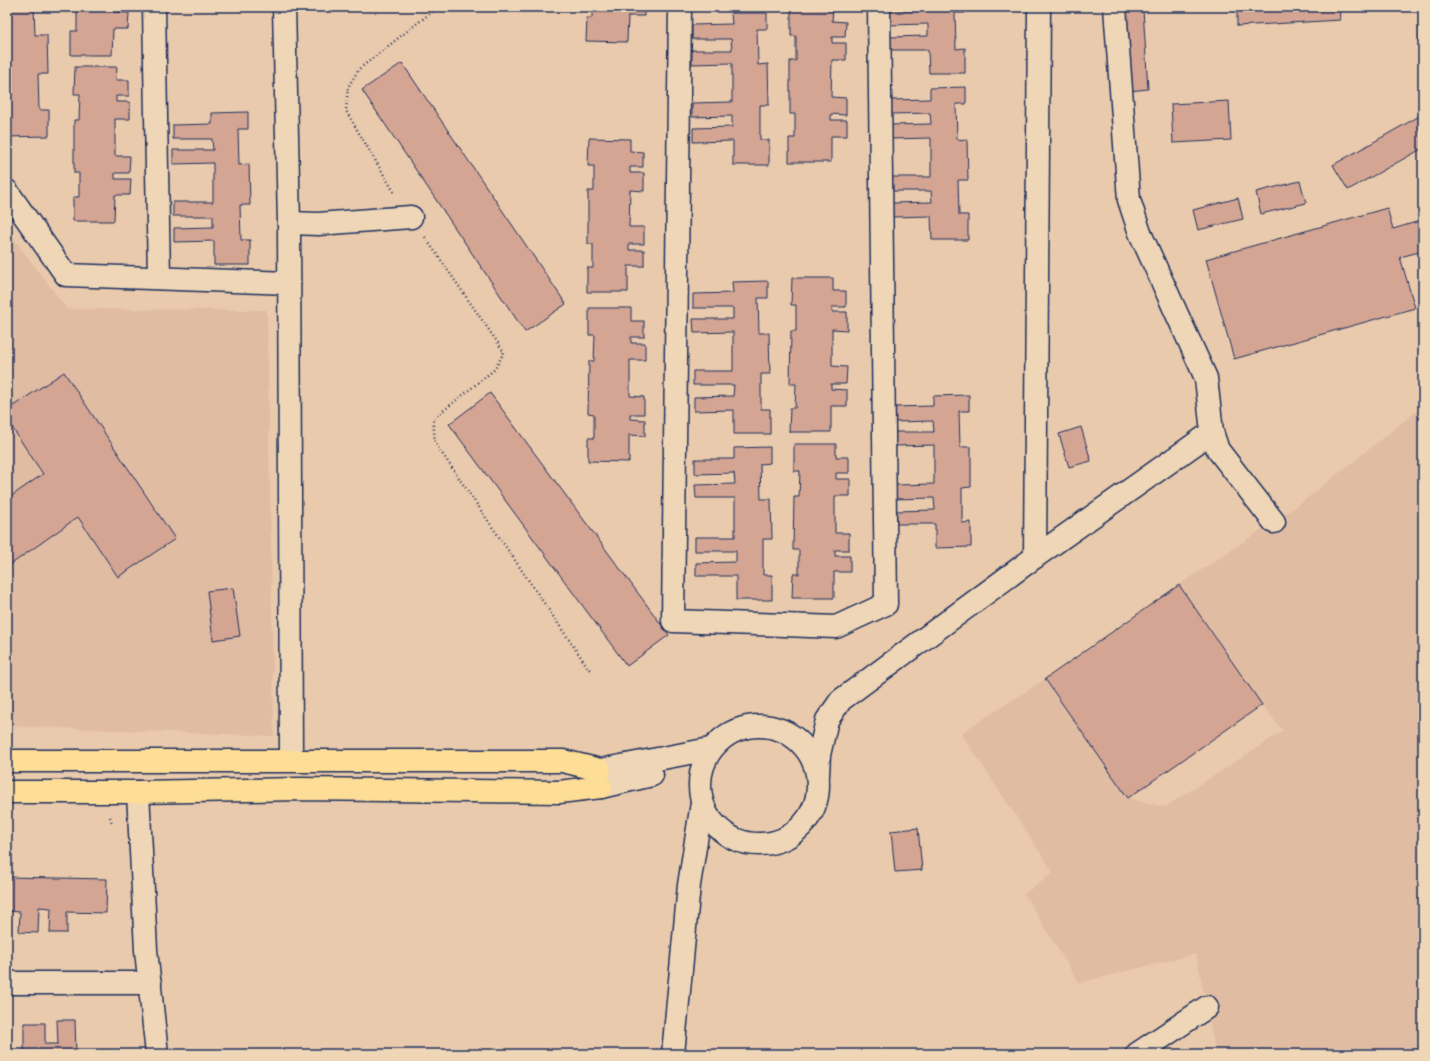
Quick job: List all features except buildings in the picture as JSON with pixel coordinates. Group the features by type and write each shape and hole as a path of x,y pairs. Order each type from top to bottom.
{"main road":[{"path":"7,761 563,761 600,779"},
{"path":"7,792 138,792 299,789 559,792 600,779"}],"street":[{"path":"154,7 158,278"},
{"path":"284,7 289,223 291,760"},
{"path":"680,7 673,621 836,627 886,604 879,7"},
{"path":"1035,557 1039,7"},
{"path":"1115,7 1129,200 1140,233 1206,378 1212,432 1218,450 1274,522"},
{"path":"7,191 66,275 289,283"},
{"path":"289,223 318,224 411,217"},
{"path":"702,803 709,818 720,830 733,839 749,844 765,845 781,841 795,833 807,821 815,807 819,791 819,755 827,720 842,700 1035,557 1212,432"},
{"path":"673,1054 689,885 702,803 700,775 707,756 720,740 733,732 748,727 764,726 779,729 793,736 805,747 814,760 818,775"},
{"path":"600,779 707,756"},
{"path":"138,792 146,950 158,1054"},
{"path":"7,983 150,983"},
{"path":"1137,1054 1207,1007"}],"path":[{"path":"438,7 359,69 348,87 346,111 387,182 504,352 495,369 433,419 434,443 591,672"}],"shaded area":[{"path":"7,230 67,309 267,310 274,736 7,726"},
{"path":"1423,406 1423,1054 1216,1054 1196,954 1079,983 1024,894 1053,872 961,733 1045,679 1128,798 1165,807 1283,731 1262,705 1179,585 1301,503"}]}
